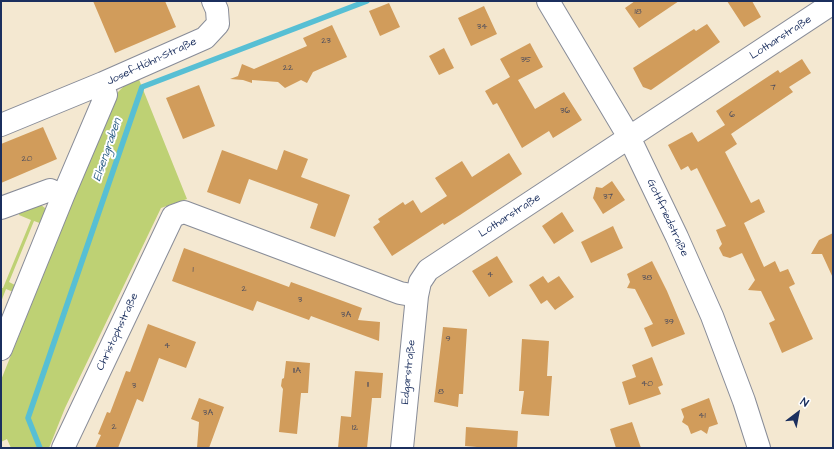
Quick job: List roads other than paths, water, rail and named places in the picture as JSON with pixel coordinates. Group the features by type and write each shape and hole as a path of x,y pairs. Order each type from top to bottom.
{"street":[{"name":"Josef-Höhn-Straße","path":"1,349 106,95 103,83 206,38 218,24 217,10 213,1"},
{"name":"Gottfriedstraße","path":"548,1 629,138 677,237 712,316 744,401 759,448"},
{"name":"Lotharstraße","path":"417,296 420,282 428,270 833,3"},
{"path":"1,125 103,83"},
{"path":"1,208 50,190 63,196"},
{"name":"Christophstraße","path":"63,448 173,216 184,212 400,293 417,296"},
{"name":"Edgarstraße","path":"402,448 417,296"}],"waterway":[{"name":"Elsengraben","path":"40,448 28,418 142,87 367,1"}]}
